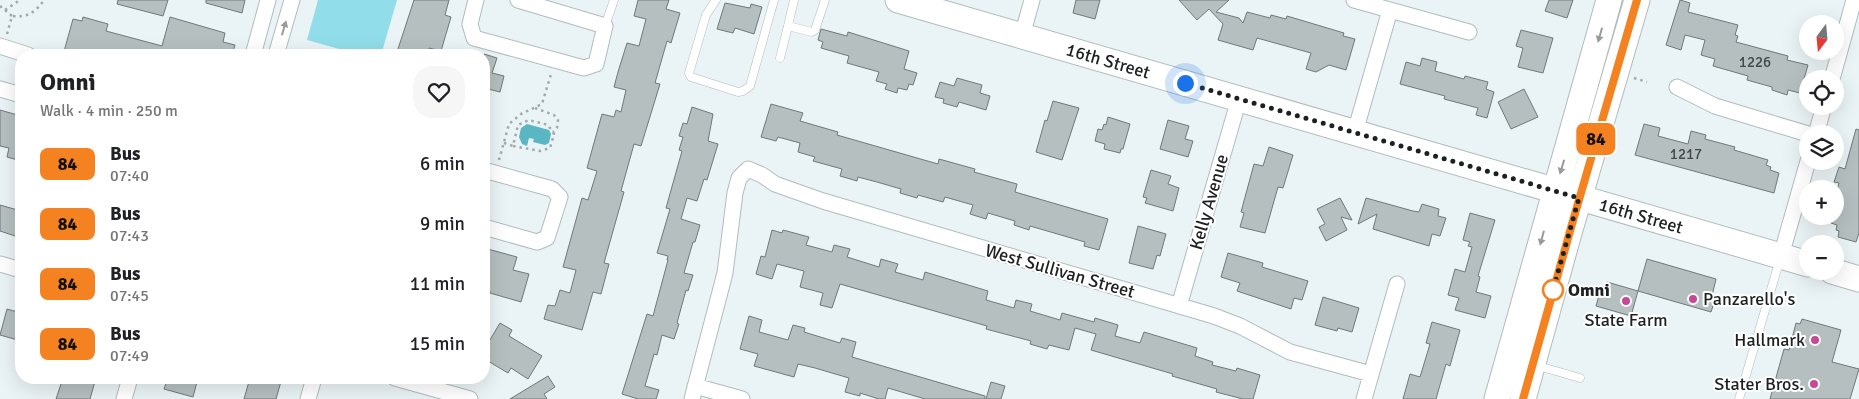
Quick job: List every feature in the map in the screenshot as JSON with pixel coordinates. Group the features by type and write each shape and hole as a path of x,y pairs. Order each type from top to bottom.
{"main road":[{"name":"16th Street","path":"898,0 1799,261"},
{"path":"1497,399 1609,0"},
{"path":"1523,399 1637,0"},
{"path":"1844,275 1859,279"}],"street":[{"path":"255,49 268,0"},
{"path":"278,49 292,0"},
{"path":"476,0 470,24 474,38 584,68 596,64 605,26 518,0"},
{"path":"1022,36 1032,0"},
{"path":"1354,0 1469,32"},
{"path":"1835,70 1854,0"},
{"path":"1355,132 1390,10"},
{"path":"3,42 16,49"},
{"path":"1677,87 1715,106 1799,131"},
{"path":"0,89 15,93"},
{"name":"Kelly Avenue","path":"1179,306 1239,99"},
{"name":"West Sullivan Street","path":"693,392 726,273 735,193 739,178 748,169 762,175 775,184 823,202 1179,306 1240,326 1290,352 1371,374"},
{"path":"1781,256 1805,170"},
{"path":"490,172 552,189 560,197 547,238 537,242 490,229"},
{"path":"0,264 15,268"},
{"path":"1364,399 1397,284"},
{"path":"124,399 128,384"},
{"path":"308,399 312,384"},
{"path":"416,384 470,399"},
{"path":"693,392 742,399"}],"lane":[{"path":"605,26 614,0"},
{"path":"716,0 706,14 689,73 691,78 738,92 750,86 774,0"},
{"path":"780,58 794,0"},
{"path":"788,26 812,32 815,30 825,0"},
{"path":"1739,399 1781,256"},
{"path":"1533,364 1580,378"}],"path":[{"path":"5,10 18,2 18,0"},
{"path":"0,6 12,16 20,17 37,10 44,0"},
{"path":"3,42 12,16"},
{"path":"498,164 509,124 521,114 542,104 553,69"},
{"path":"1633,78 1647,82"},
{"path":"504,143 540,151 550,148 553,132 557,128 558,120 554,115 535,108"},
{"path":"513,146 518,126 529,120 548,125 553,132"}],"shaded area":[{"path":"318,0 397,0 383,49 339,49 307,40"},
{"path":"527,124 549,130 551,134 549,143 545,145 533,142 534,139 529,138 527,146 522,144 519,137 521,128"}],"building":[{"path":"118,0 168,0 163,16 117,4"},
{"path":"206,0 245,0 242,13 206,3"},
{"path":"414,0 449,0 445,15 451,17 442,49 398,49"},
{"path":"638,0 669,0 666,9 680,13 671,43 667,41 655,83 660,84 641,146 634,144 621,191 624,192 604,263 609,264 601,294 593,292 582,330 544,319 548,305 555,306 560,290 570,293 576,270 563,267 582,198 588,200 597,171 587,168 602,114 614,117 616,110 621,112 626,90 614,87 618,72 627,43 639,46 646,19 634,16"},
{"path":"1076,0 1100,0 1095,19 1073,13"},
{"path":"1179,0 1229,0 1216,12 1239,18 1243,23 1247,12 1270,18 1271,15 1286,19 1287,16 1344,33 1343,36 1355,39 1346,70 1329,65 1316,72 1306,69 1311,53 1257,38 1253,50 1218,40 1223,24 1209,9 1197,20"},
{"path":"1549,0 1573,0 1567,18 1545,11"},
{"path":"1680,0 1690,3 1688,12 1738,25 1735,35 1738,36 1736,42 1788,56 1787,60 1808,65 1807,70 1799,70 1799,93 1788,90 1787,95 1772,90 1772,87 1747,80 1748,76 1713,66 1715,59 1701,55 1705,40 1685,35 1681,50 1666,45"},
{"path":"725,3 750,8 751,4 762,7 754,34 735,28 733,33 717,29"},
{"path":"83,17 108,24 106,31 162,46 170,17 225,33 223,42 235,45 234,49 65,49 73,19 82,21"},
{"path":"821,29 847,36 848,32 909,51 904,69 917,73 913,85 909,84 907,90 898,88 897,93 885,89 887,84 876,81 879,72 847,63 849,56 821,48 823,42 818,40"},
{"path":"1521,30 1553,38 1543,73 1518,67 1523,48 1516,46"},
{"path":"490,56 497,58 492,73 504,76 500,92 490,90"},
{"path":"1422,58 1437,62 1435,71 1464,79 1465,76 1488,82 1486,89 1494,92 1487,118 1476,115 1478,108 1444,99 1445,96 1400,84 1406,62 1420,66"},
{"path":"957,78 982,85 980,93 990,96 986,110 959,102 957,107 943,103 944,99 935,97 940,82 954,86"},
{"path":"1524,89 1538,117 1511,129 1498,102"},
{"path":"1053,101 1079,108 1062,160 1036,152 1045,120 1047,121"},
{"path":"771,104 803,113 800,121 838,132 837,135 938,164 939,159 975,169 974,172 1017,184 1015,192 1108,219 1099,250 1084,246 1085,242 1030,226 1029,230 1014,225 1015,221 988,213 986,219 970,214 973,205 945,197 943,202 918,195 917,198 900,193 901,189 877,182 858,177 857,181 840,176 842,169 813,161 815,157 798,152 800,143 778,137 776,141 761,137"},
{"path":"692,107 713,114 708,141 718,144 707,180 704,179 697,201 687,198 681,219 700,225 684,273 693,275 688,291 686,290 674,339 662,335 657,355 654,354 645,386 659,390 656,399 638,399 622,394 647,314 653,316 668,260 668,256 657,253 670,209 666,208 682,151 679,150 683,137 679,136 683,123 687,124"},
{"path":"0,110 15,114 15,159 7,157 9,148 0,146"},
{"path":"1108,117 1130,124 1123,149 1121,149 1120,153 1104,149 1105,144 1095,141 1098,129 1102,130 1104,124 1106,125"},
{"path":"1168,120 1189,126 1185,139 1193,141 1188,157 1160,149"},
{"path":"1644,124 1660,128 1658,136 1688,144 1691,131 1706,135 1705,139 1735,147 1734,150 1768,160 1766,165 1771,167 1770,170 1779,173 1774,193 1635,155"},
{"path":"1856,129 1859,130 1859,233 1856,242 1844,239 1844,235 1838,235 1839,231 1836,230 1837,225 1844,225 1844,180 1835,180 1838,170 1845,169"},
{"path":"1269,147 1293,155 1283,188 1278,187 1265,233 1240,227 1244,213 1241,212 1254,164 1263,166"},
{"path":"1151,170 1171,176 1168,184 1179,188 1173,211 1145,203 1147,198 1143,197"},
{"path":"1340,198 1352,220 1341,217 1347,230 1326,241 1319,227 1325,224 1317,209"},
{"path":"1366,198 1419,212 1422,204 1439,209 1438,216 1446,218 1440,236 1432,234 1429,246 1373,229 1377,214 1358,224"},
{"path":"0,205 15,209 15,236 0,231"},
{"path":"1470,213 1495,220 1478,276 1480,277 1476,292 1491,296 1485,318 1455,310 1459,298 1448,295 1455,269 1465,272 1472,247 1468,246 1470,242 1463,240"},
{"path":"1138,226 1166,234 1160,256 1157,255 1153,269 1129,263"},
{"path":"772,230 782,233 783,230 809,237 806,245 832,252 834,245 850,249 847,257 879,267 881,259 898,264 895,272 923,280 925,272 988,291 986,300 1014,308 1016,300 1032,304 1030,311 1060,320 1062,313 1094,322 1095,318 1118,325 1115,336 1140,343 1144,332 1197,348 1195,356 1213,362 1212,365 1236,371 1237,368 1260,375 1253,399 1243,399 1216,392 1217,389 1172,376 1173,374 1091,350 1096,334 1075,328 1069,350 1049,345 1047,349 1030,344 1031,341 986,329 987,326 840,284 832,308 820,305 823,293 800,287 804,271 777,264 772,279 756,274 761,256 765,257"},
{"path":"490,250 517,257 513,270 529,274 521,302 490,293"},
{"path":"1228,253 1263,263 1262,267 1308,281 1302,300 1294,298 1291,309 1237,291 1240,283 1221,277"},
{"path":"1647,259 1716,279 1712,296 1716,297 1711,312 1638,291"},
{"path":"1607,282 1638,291 1631,316 1596,306 1600,292 1604,293"},
{"path":"1323,297 1359,308 1352,332 1338,328 1337,331 1315,325"},
{"path":"7,309 15,311 15,339 0,335"},
{"path":"749,316 762,320 759,332 788,340 793,325 805,328 804,332 840,343 842,338 856,342 852,357 985,396 985,399 925,399 888,388 885,399 879,399 860,393 860,396 845,392 849,378 815,368 798,364 794,377 754,366 758,354 740,349"},
{"name":"Stater Bros.","path":"1802,319 1841,330 1832,362 1859,369 1850,399 1770,399 1784,349 1789,350 1796,323 1800,324"},
{"path":"1432,322 1460,330 1450,366 1446,364 1436,399 1403,399 1410,374 1420,377 1430,344 1426,343"},
{"path":"500,323 512,330 509,336 542,356 528,379 511,368 508,373 490,362 490,340"},
{"path":"548,376 555,387 544,394 547,399 510,399"},
{"path":"991,382 1005,386 1001,399 986,399"},
{"path":"61,384 94,384 90,399 56,399"},
{"path":"166,384 196,384 193,397 164,389"},
{"path":"248,384 280,384 276,399 244,399"}],"bus line":[{"name":"84","path":"1523,399 1637,0"}],"place":[{"name":"Omni","path":"1553,290"},
{"name":"Panzarello's","path":"1693,299"},
{"name":"State Farm","path":"1626,301"},
{"name":"Hallmark","path":"1815,340"},
{"name":"Stater Bros.","path":"1814,384"}],"route":[{"path":"1185,83 1579,198 1553,290"}]}
